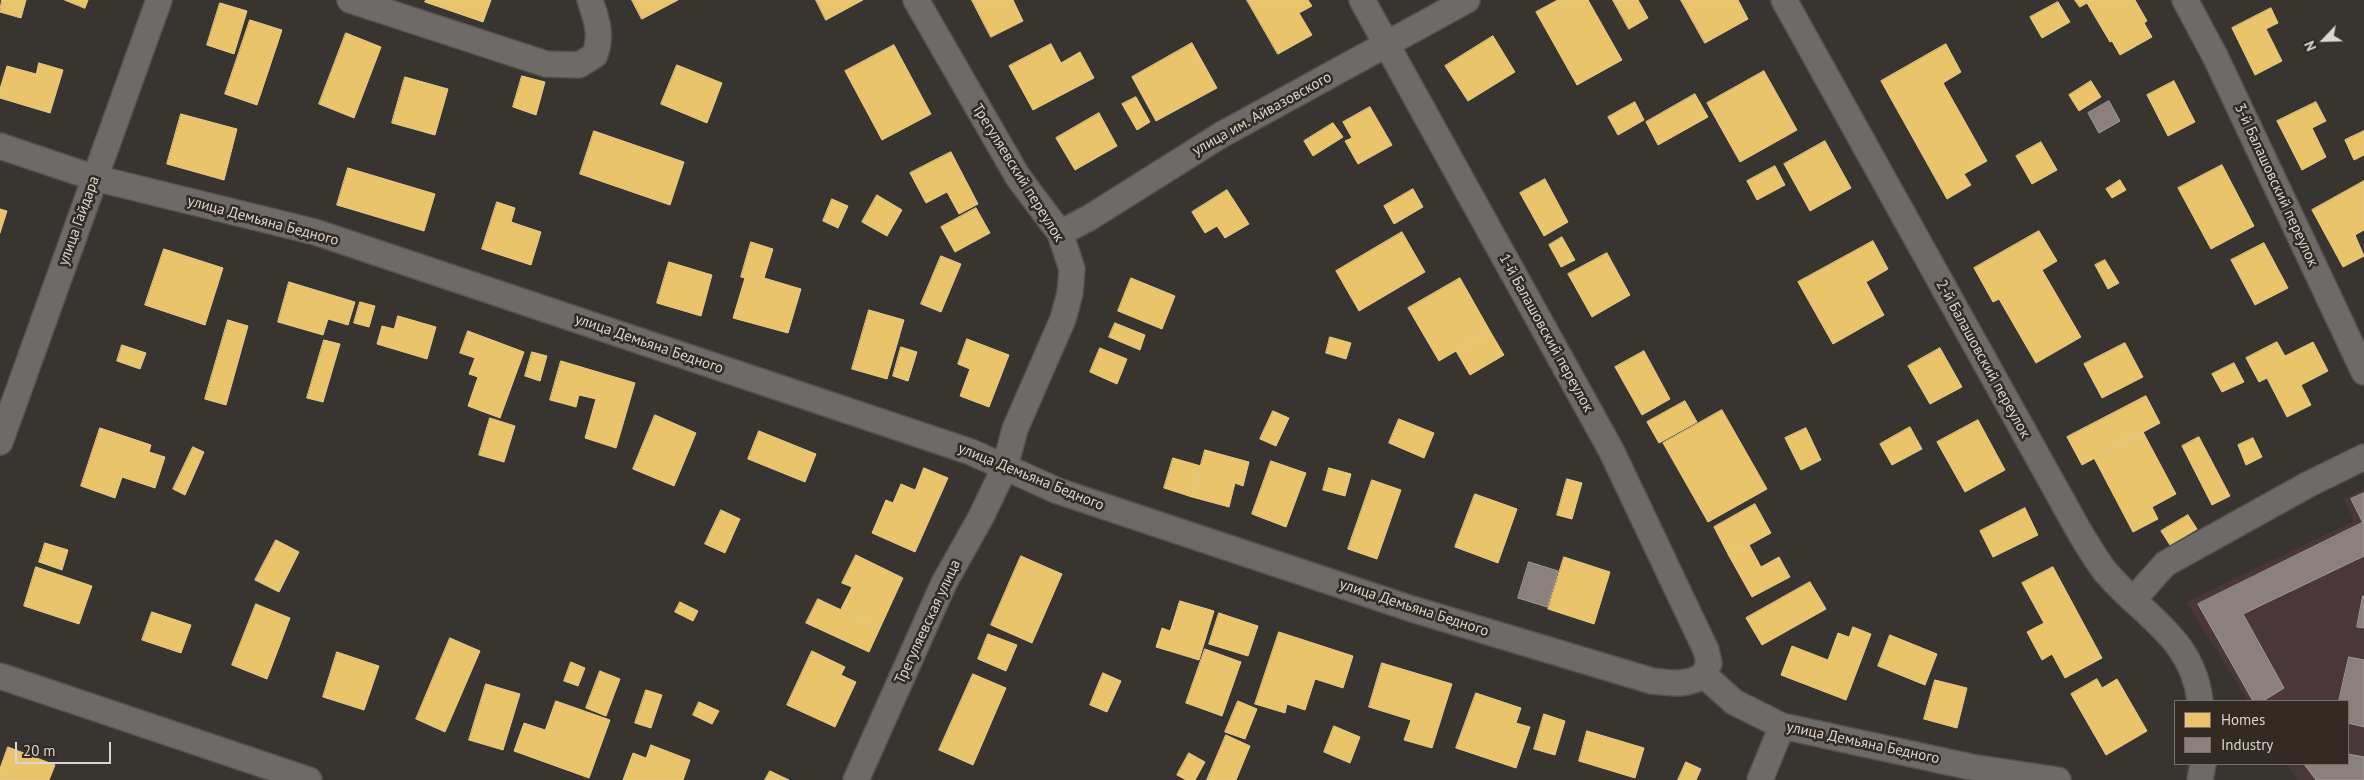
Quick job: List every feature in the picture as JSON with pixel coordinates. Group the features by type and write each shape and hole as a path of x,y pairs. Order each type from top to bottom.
{"street":[{"name":"улица Гайдара","path":"0,442 159,0"},
{"path":"350,0 546,64 579,65 595,55 600,40 597,20 590,0"},
{"name":"Трегуляевский переулок","path":"916,0 1018,177 1060,233 1072,268 1070,293 1063,319 1015,429 1005,467"},
{"name":"1-й Балашовский переулок","path":"1362,0 1611,450 1706,650 1709,663 1704,675"},
{"name":"улица им. Айвазовского","path":"1060,233 1089,218 1221,134 1467,0"},
{"name":"2-й Балашовский переулок","path":"1784,0 2079,532 2105,571 2178,644 2194,674 2200,700"},
{"name":"3-й Балашовский переулок","path":"2185,0 2214,56 2364,372"},
{"name":"улица Демьяна Бедного","path":"0,146 95,178 315,232 971,452 1058,491 1412,609 1652,681 1684,684 1694,682 1704,675 1734,702 1782,726 1971,767 2058,780"},
{"path":"2134,599 2165,564 2309,484 2364,457"},
{"name":"Трегуляевская улица","path":"856,780 944,583 981,517 1005,467"},
{"path":"0,676 309,780"},
{"path":"1760,780 1782,726"},
{"path":"2200,780 2203,765"}],"shaded area":[{"path":"2364,489 2364,780 2297,780 2288,765 2349,765 2349,700 2247,700 2186,602 2354,521 2344,499"}],"building: Homes":[{"path":"2,0 26,0 21,18 0,12"},
{"path":"65,0 88,0 85,8"},
{"path":"426,0 491,0 483,22 425,2"},
{"path":"632,0 678,0 642,19"},
{"path":"816,0 863,0 826,20"},
{"path":"972,0 1013,0 1023,21 991,37"},
{"path":"1247,0 1308,0 1312,6 1299,13 1312,35 1278,54"},
{"path":"1558,0 1588,0 1622,60 1577,85 1536,12"},
{"path":"1613,0 1638,0 1648,18 1629,29"},
{"path":"1681,0 1738,0 1748,19 1705,43"},
{"path":"2075,0 2135,0 2147,21 2144,23 2152,37 2120,55 2087,3 2080,7"},
{"path":"2058,2 2070,22 2042,38 2030,17"},
{"path":"220,3 247,11 234,54 207,45"},
{"path":"2271,8 2278,23 2266,29 2282,61 2255,75 2232,28"},
{"path":"250,20 282,30 257,105 225,94"},
{"path":"346,33 381,47 354,118 319,104"},
{"path":"1493,36 1515,72 1468,101 1445,66"},
{"path":"1192,43 1217,88 1156,121 1132,77"},
{"path":"1051,44 1061,63 1080,52 1094,78 1033,110 1009,66"},
{"path":"1946,44 1961,72 1943,83 1987,161 1964,174 1971,185 1947,199 1881,81"},
{"path":"894,45 931,114 882,140 845,71"},
{"path":"39,63 63,70 50,113 0,98 0,89 7,66 36,74"},
{"path":"677,65 722,83 707,123 661,104"},
{"path":"1764,71 1797,130 1740,162 1707,103"},
{"path":"522,76 545,82 536,115 513,107"},
{"path":"405,77 448,89 435,135 392,123"},
{"path":"2091,81 2101,97 2079,111 2069,95"},
{"path":"2174,81 2195,122 2168,136 2147,95"},
{"path":"1695,94 1708,117 1658,145 1646,122"},
{"path":"1136,97 1150,122 1137,130 1122,104"},
{"path":"1635,102 1644,120 1618,135 1608,117"},
{"path":"2316,102 2326,121 2312,128 2326,157 2302,170 2277,121"},
{"path":"1370,107 1392,145 1358,164 1345,141 1352,138 1343,122"},
{"path":"1099,113 1117,146 1075,170 1056,138"},
{"path":"181,114 237,129 224,180 167,164"},
{"path":"1333,123 1343,137 1313,156 1304,141"},
{"path":"594,131 684,162 670,205 580,174"},
{"path":"2364,131 2364,155 2354,160 2345,140"},
{"path":"1825,141 1851,188 1810,211 1784,164"},
{"path":"2041,142 2057,170 2032,184 2016,156"},
{"path":"951,152 978,204 959,214 947,192 926,203 910,173"},
{"path":"2222,165 2254,226 2211,249 2178,188"},
{"path":"1775,166 1785,185 1757,200 1747,181"},
{"path":"348,168 435,194 424,231 337,205"},
{"path":"1545,179 1568,222 1544,236 1520,193"},
{"path":"2120,180 2126,190 2112,198 2106,189"},
{"path":"2364,181 2364,230 2355,235 2364,256 2343,267 2312,210"},
{"path":"1413,189 1423,207 1394,224 1384,206"},
{"path":"1227,190 1249,224 1225,238 1217,226 1205,233 1192,212"},
{"path":"877,195 902,210 887,236 862,222"},
{"path":"832,199 848,206 838,228 823,221"},
{"path":"497,202 515,208 511,222 541,232 531,265 482,249"},
{"path":"976,208 990,233 955,252 941,227"},
{"path":"0,209 7,211 0,233"},
{"path":"2039,231 2057,261 2042,270 2081,337 2036,363 1999,299 1993,302 1974,268"},
{"path":"1402,232 1425,272 1359,311 1336,271"},
{"path":"1562,237 1575,260 1561,267 1549,245"},
{"path":"1873,241 1888,269 1866,282 1884,315 1833,344 1798,282"},
{"path":"751,242 773,249 764,278 801,289 788,333 733,318 745,278 741,277"},
{"path":"2264,243 2288,288 2255,305 2231,260"},
{"path":"164,249 223,268 205,325 145,305"},
{"path":"1607,253 1630,295 1592,317 1568,274"},
{"path":"941,256 961,264 941,312 921,304"},
{"path":"2105,260 2119,283 2108,289 2095,265"},
{"path":"669,262 712,275 701,316 657,303"},
{"path":"1131,278 1175,296 1162,329 1118,311"},
{"path":"1460,278 1490,331 1439,361 1408,308"},
{"path":"289,282 355,302 348,325 328,319 323,335 278,322"},
{"path":"360,302 375,306 369,327 354,323"},
{"path":"869,310 904,320 887,379 852,369"},
{"path":"398,316 436,327 427,359 377,344 382,326 394,329"},
{"path":"228,320 248,326 226,405 205,399"},
{"path":"1115,323 1145,335 1140,350 1109,337"},
{"path":"468,331 524,352 500,418 468,406 478,377 469,374 475,358 460,353"},
{"path":"1490,331 1504,355 1470,375 1456,351"},
{"path":"1330,337 1351,343 1346,359 1326,353"},
{"path":"967,339 1009,355 989,407 960,396 970,369 958,364"},
{"path":"324,340 340,344 323,402 307,398"},
{"path":"2277,342 2285,356 2313,342 2328,371 2301,385 2311,405 2287,417 2267,378 2259,382 2246,358"},
{"path":"2125,343 2143,377 2102,398 2084,364"},
{"path":"122,345 146,353 140,369 117,361"},
{"path":"901,347 917,352 908,381 893,376"},
{"path":"1100,348 1127,359 1117,384 1090,372"},
{"path":"1940,348 1962,387 1930,404 1908,366"},
{"path":"1644,351 1670,399 1642,415 1615,367"},
{"path":"532,352 547,356 540,381 525,376"},
{"path":"561,361 635,383 616,448 585,438 596,399 579,395 576,407 550,400"},
{"path":"2234,363 2244,382 2222,392 2212,374"},
{"path":"2146,396 2160,423 2082,465 2067,437"},
{"path":"1685,401 1697,422 1659,443 1647,422"},
{"path":"1722,410 1767,489 1708,522 1663,443"},
{"path":"1273,411 1289,418 1276,446 1260,439"},
{"path":"655,415 696,433 674,486 633,469"},
{"path":"490,418 515,426 504,462 479,455"},
{"path":"1399,419 1434,433 1424,458 1389,443"},
{"path":"1978,420 2005,470 1965,492 1937,442"},
{"path":"1910,427 1922,449 1892,465 1880,444"},
{"path":"100,428 151,445 149,452 165,457 155,488 122,477 115,498 81,486"},
{"path":"1806,428 1821,460 1801,470 1785,438"},
{"path":"759,431 816,454 805,482 748,459"},
{"path":"2143,432 2176,494 2152,507 2158,519 2133,532 2094,458"},
{"path":"2199,437 2230,496 2212,505 2182,446"},
{"path":"2253,438 2262,457 2246,465 2238,445"},
{"path":"193,447 204,452 185,495 173,489"},
{"path":"1205,450 1249,462 1243,486 1235,483 1229,507 1192,497"},
{"path":"1173,458 1201,466 1192,497 1164,488"},
{"path":"1271,461 1306,473 1286,527 1252,514"},
{"path":"924,468 948,478 915,552 872,533 886,500 893,503 901,484 915,490"},
{"path":"1329,468 1351,474 1345,496 1323,490"},
{"path":"1567,479 1582,483 1572,519 1557,515"},
{"path":"1372,480 1401,490 1377,559 1348,549"},
{"path":"1475,494 1517,509 1498,563 1455,547"},
{"path":"1755,504 1771,533 1729,556 1714,527"},
{"path":"2025,508 2038,535 1993,557 1980,531"},
{"path":"721,510 740,519 725,553 705,544"},
{"path":"2188,515 2197,529 2170,545 2161,531"},
{"path":"276,540 299,552 279,592 255,580"},
{"path":"45,543 68,550 62,570 39,562"},
{"path":"1749,545 1761,567 1779,557 1790,577 1752,597 1729,556"},
{"path":"856,555 903,578 880,628 841,609 852,587 842,583"},
{"path":"1021,556 1062,574 1032,643 991,625"},
{"path":"1564,557 1610,572 1594,624 1548,609"},
{"path":"36,567 92,586 79,624 24,606"},
{"path":"2053,567 2102,658 2065,678 2052,654 2042,660 2027,632 2044,623 2022,583"},
{"path":"1810,582 1826,609 1762,645 1746,618"},
{"path":"818,599 880,628 869,652 806,623"},
{"path":"1180,601 1214,611 1199,660 1156,647 1162,628 1170,631"},
{"path":"680,602 698,611 693,621 675,612"},
{"path":"256,604 290,618 267,679 232,665"},
{"path":"152,612 191,625 181,653 142,640"},
{"path":"1219,613 1258,626 1248,656 1209,644"},
{"path":"1853,627 1871,634 1846,700 1781,675 1792,646 1828,660 1838,633 1849,637"},
{"path":"1279,632 1353,656 1343,688 1315,679 1305,710 1287,704 1285,713 1255,704"},
{"path":"988,634 1017,645 1006,671 978,659"},
{"path":"1890,635 1937,654 1925,685 1878,666"},
{"path":"450,638 480,651 445,732 416,719"},
{"path":"1205,649 1241,662 1222,716 1186,703"},
{"path":"812,651 845,667 841,675 856,682 835,727 787,705"},
{"path":"337,652 379,666 364,710 323,697"},
{"path":"571,662 585,668 578,686 564,681"},
{"path":"1382,663 1452,684 1432,748 1404,740 1411,720 1369,707"},
{"path":"600,671 620,679 606,716 586,708"},
{"path":"1103,673 1121,681 1107,712 1090,705"},
{"path":"973,674 1006,688 973,765 939,750"},
{"path":"2097,679 2102,688 2117,679 2147,731 2106,755 2071,694"},
{"path":"1935,680 1967,688 1957,728 1924,719"},
{"path":"486,684 520,694 503,750 469,740"},
{"path":"646,690 662,695 651,728 635,723"},
{"path":"1476,693 1521,708 1516,723 1530,727 1516,768 1456,748"},
{"path":"556,701 610,720 589,778 514,751 524,723 545,730"},
{"path":"1238,701 1257,709 1245,739 1225,732"},
{"path":"699,702 719,711 712,724 693,715"},
{"path":"1544,714 1565,721 1555,755 1534,749"},
{"path":"1334,726 1360,737 1350,763 1324,752"},
{"path":"1587,731 1644,748 1635,778 1579,761"},
{"path":"1226,735 1250,746 1236,780 1207,780"},
{"path":"651,745 690,760 683,780 623,780 633,753 646,758"},
{"path":"8,747 55,765 49,780 0,780 0,769"},
{"path":"1189,753 1205,762 1195,780 1186,780 1177,775"},
{"path":"1686,762 1701,769 1696,780 1678,780"},
{"path":"770,771 789,780 765,780"}],"building: Industry":[{"path":"2109,101 2120,121 2099,133 2088,113"},
{"path":"2364,493 2364,522 2363,523 2351,499"},
{"path":"2364,522 2364,556 2243,614 2284,688 2265,700 2252,700 2198,604"},
{"path":"1529,562 1558,571 1547,607 1518,598"},
{"path":"2364,596 2364,628 2357,627"},
{"path":"2349,657 2364,660 2364,727 2349,723 2349,700 2339,700"},
{"path":"2349,754 2364,757 2364,780 2316,780 2305,765 2349,765"}]}
